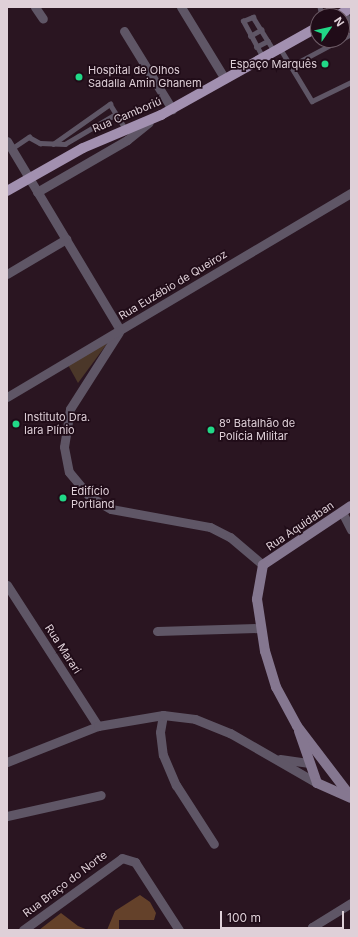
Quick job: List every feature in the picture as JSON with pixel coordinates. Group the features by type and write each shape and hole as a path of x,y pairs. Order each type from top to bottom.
{"main road":[{"name":"Rua Camboriú","path":"7,191 83,148 150,121 310,31"}],"street":[{"path":"35,7 43,19"},
{"path":"181,7 225,80"},
{"path":"124,31 172,109"},
{"path":"37,192 127,140 150,121"},
{"path":"9,145 120,330 70,409 64,447 69,472 90,497 111,509 210,527 230,537 263,565 258,584 260,628 276,687 297,726 351,798"},
{"name":"Rua Euzébio de Queiroz","path":"7,397 351,193"},
{"path":"7,274 66,239"},
{"path":"347,509 351,530"},
{"name":"Rua Aquidaban","path":"263,565 347,509"},
{"name":"Rua Marari","path":"7,585 98,726"},
{"path":"157,631 260,628"},
{"path":"163,715 160,732 163,755 176,785 214,844"},
{"path":"7,762 98,726 163,715 212,725 277,758 317,783 351,798"},
{"path":"297,726 308,763 317,783"},
{"path":"277,758 308,763 330,770"},
{"path":"317,783 330,770"},
{"path":"7,816 101,795"},
{"name":"Rua Braço do Norte","path":"23,930 122,858 135,862 179,930"},
{"path":"313,930 312,927 351,902"}],"lane":[{"path":"263,58 242,23 253,17 268,41 291,66 314,102 351,82"},
{"path":"250,36 262,30"},
{"path":"256,47 268,41"},
{"path":"291,66 324,48"},
{"path":"52,144 110,104 126,130"},
{"path":"9,145 29,137 52,144 65,144 116,114"}],"shaded area":[{"path":"109,341 78,383 68,365"},
{"path":"140,895 150,902 156,913 154,920 119,920 119,930 107,930 115,911"},
{"path":"61,913 78,926 88,930 39,930"}],"place":[{"name":"Espaço Marquês","path":"325,64"},
{"name":"Hospital de Olhos Sadalla Amin Ghanem","path":"79,77"},
{"name":"Instituto Dra. Iara Plínio","path":"16,424"},
{"name":"8º Batalhão de Polícia Militar","path":"211,430"},
{"name":"Edifício Portland","path":"63,498"}]}
